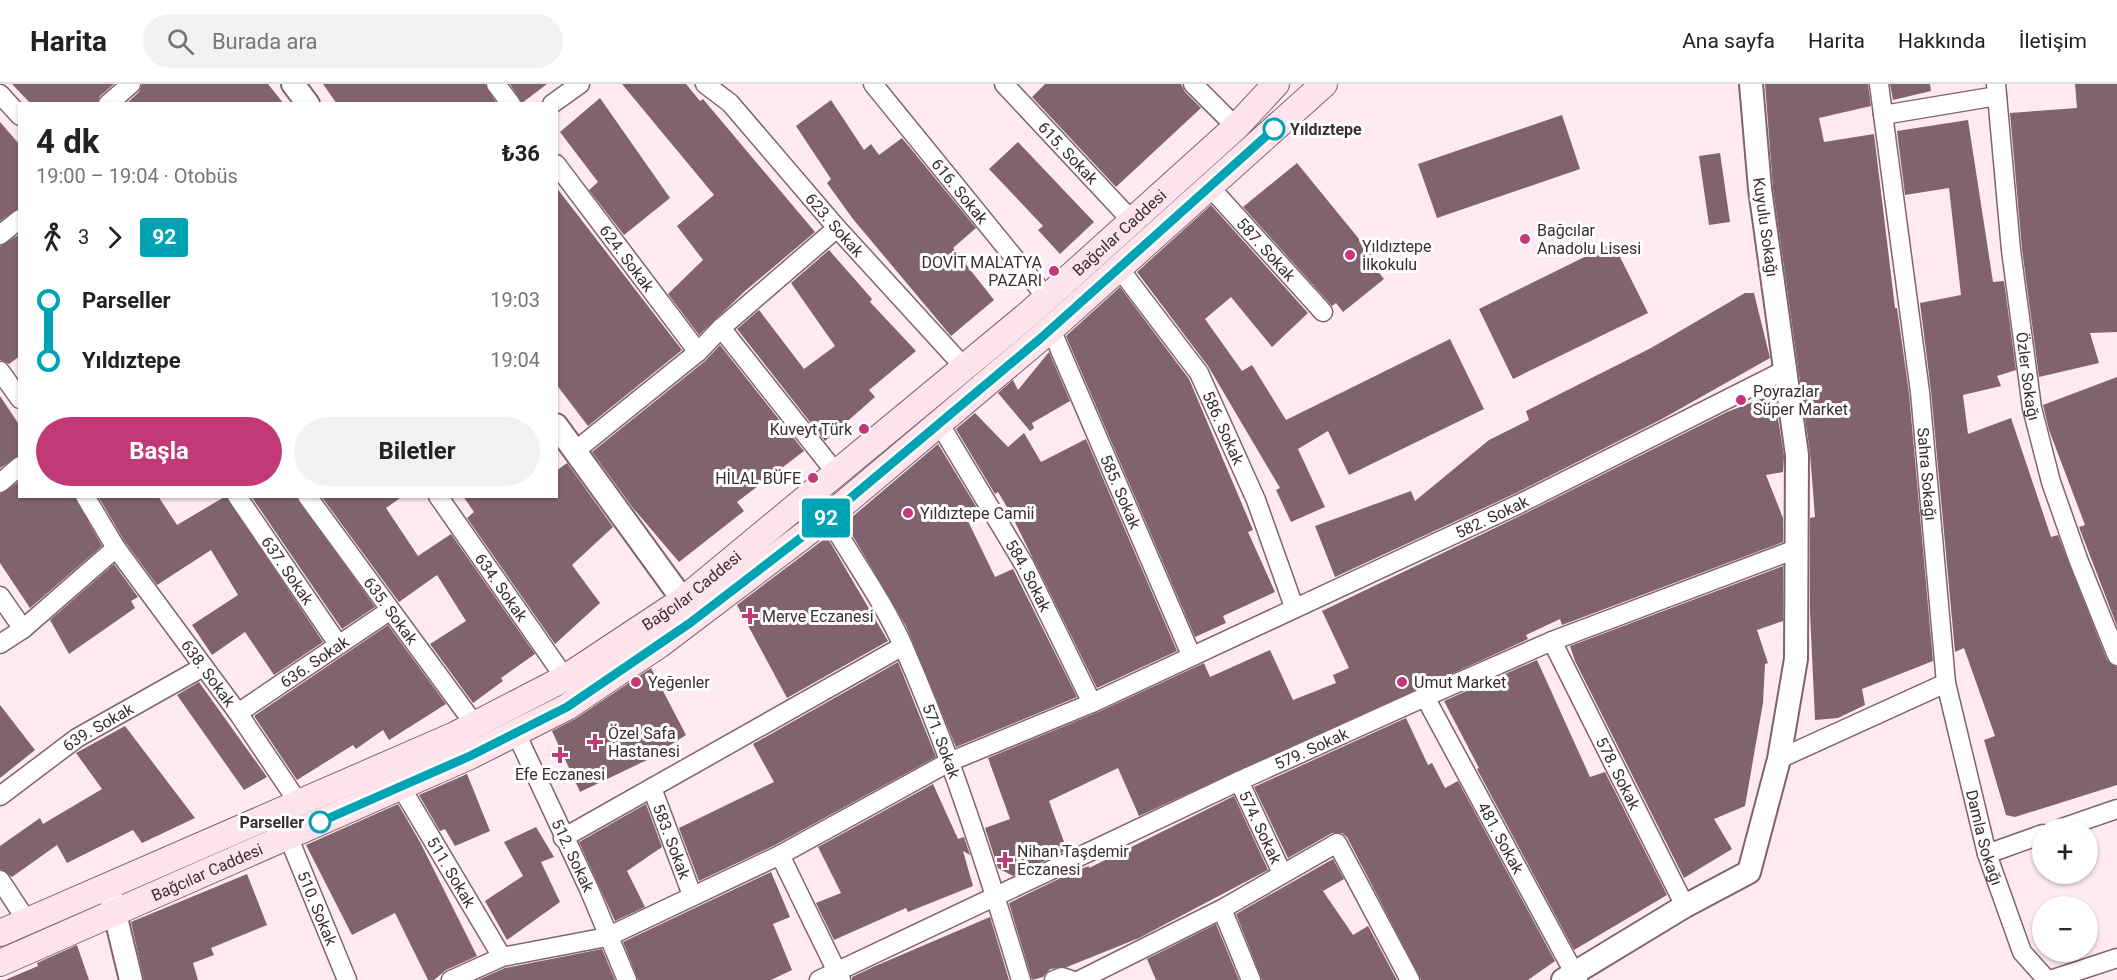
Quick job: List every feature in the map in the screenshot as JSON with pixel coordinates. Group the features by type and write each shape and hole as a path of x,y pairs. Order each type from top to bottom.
{"main road":[{"name":"Bağcılar Caddesi","path":"0,933 475,725 565,678 683,600 1047,298 1236,127 1276,84"},
{"name":"Bağcılar Caddesi","path":"0,963 401,787 567,707 659,645 828,517 1051,329 1324,84"}],"street":[{"path":"110,102 131,84"},
{"path":"293,84 306,102"},
{"path":"496,84 510,102"},
{"path":"555,102 580,84"},
{"name":"623. Sokak","path":"705,84 730,103 837,228 964,367"},
{"name":"616. Sokak","path":"873,84 1047,298"},
{"name":"615. Sokak","path":"1004,84 1132,221"},
{"path":"1193,84 1236,127"},
{"name":"Kuyulu Sokağı","path":"1572,978 1685,906 1749,872 1779,759 1796,659 1797,454 1787,369 1760,189 1751,84"},
{"name":"Sahra Sokağı","path":"1879,84 1920,392 1946,683"},
{"path":"1883,115 1996,90"},
{"name":"Özler Sokağı","path":"1996,90 2010,250 2032,408 2051,482 2078,559 2117,656"},
{"path":"0,94 18,114"},
{"name":"624. Sokak","path":"558,167 698,352"},
{"name":"587. Sokak","path":"1210,187 1323,312"},
{"path":"0,235 18,221"},
{"path":"575,451 698,352 721,328 837,228"},
{"name":"586. Sokak","path":"1119,268 1199,373 1256,500 1294,608"},
{"path":"721,328 836,473"},
{"name":"585. Sokak","path":"1051,329 1191,655"},
{"name":"582. Sokak","path":"451,980 502,957 607,937 780,855 949,762 1092,703 1519,504 1787,369"},
{"name":"584. Sokak","path":"939,423 1025,566 1092,703"},
{"path":"558,428 683,600"},
{"path":"0,483 18,468"},
{"name":"638. Sokak","path":"86,498 116,548 238,712 298,802"},
{"name":"637. Sokak","path":"238,498 338,644"},
{"name":"635. Sokak","path":"308,498 389,611 475,725"},
{"name":"634. Sokak","path":"439,498 565,678"},
{"name":"571. Sokak","path":"828,517 903,646 949,762 996,897 1021,980"},
{"path":"0,644 23,629 116,548"},
{"name":"579. Sokak","path":"819,980 840,976 996,897 1239,781 1425,697 1552,641 1796,549"},
{"path":"0,596 23,629"},
{"name":"636. Sokak","path":"238,712 389,611"},
{"name":"578. Sokak","path":"1552,641 1685,906"},
{"path":"563,838 903,646"},
{"name":"639. Sokak","path":"0,796 77,738 203,667"},
{"path":"1779,759 1946,683"},
{"name":"Damla Sokağı","path":"1946,683 1987,854 2022,952 2049,980"},
{"name":"481. Sokak","path":"1425,697 1572,978"},
{"name":"512. Sokak","path":"516,733 563,838 589,889 607,937 627,980"},
{"name":"574. Sokak","path":"1239,781 1282,873"},
{"name":"511. Sokak","path":"401,787 502,957"},
{"name":"583. Sokak","path":"651,788 692,895"},
{"path":"2091,818 2117,809"},
{"name":"510. Sokak","path":"288,836 347,980"},
{"path":"1987,854 2032,838"},
{"path":"1080,980 1222,909 1337,843 1410,980"},
{"path":"780,855 840,976"},
{"path":"0,879 27,921"},
{"path":"109,886 130,980"},
{"path":"1222,909 1251,980"},
{"path":"2049,980 2117,958"},
{"path":"1054,980 1062,977 1071,980"}],"building":[{"path":"12,84 114,84 100,96 98,102 29,102"},
{"path":"142,84 268,84 282,102 128,102 139,92"},
{"path":"323,84 485,84 496,102 336,102"},
{"path":"510,84 547,84 523,102"},
{"path":"622,84 686,84 700,101 703,99 815,232 745,291 699,335 668,294 703,260 677,226 714,195"},
{"path":"1045,84 1181,84 1185,92 1201,108 1116,187 1032,97"},
{"path":"1765,84 1868,84 1871,106 1819,118 1824,142 1874,134 1895,308 1897,308 1909,393 1933,661 1862,689 1865,705 1838,718 1815,720 1810,612 1810,518 1815,517 1810,453 1773,188"},
{"path":"1890,84 1930,84 1931,91 1893,100"},
{"path":"2075,84 2117,84 2117,332 2090,333 2099,363 2039,377 2022,249 2010,113 2077,108"},
{"path":"600,98 670,198 624,235 589,190 598,182 560,132"},
{"path":"831,100 864,150 871,144 879,155 902,138 976,228 953,248 994,300 951,336 853,219 827,183 831,179 796,126"},
{"path":"1562,115 1580,169 1437,218 1418,164"},
{"path":"1968,120 1993,282 2004,281 2016,370 1997,376 2001,386 1963,395 1968,434 2011,418 2051,537 2058,535 2107,660 2117,667 2117,785 2015,817 2006,815 1984,740 1995,736 1964,648 1955,652 1931,391 1920,303 1961,295 1949,188 1905,195 1897,131"},
{"path":"0,122 18,143 18,209 0,221"},
{"path":"1018,142 1094,222 1060,254 1038,230 1043,226 989,169"},
{"path":"1720,153 1730,222 1709,225 1699,156"},
{"path":"1297,163 1377,261 1373,265 1384,279 1343,312 1336,303 1332,306 1243,207"},
{"path":"558,190 682,350 588,426 558,387"},
{"path":"1211,205 1308,313 1272,347 1231,297 1205,319 1242,371 1252,365 1286,420 1450,339 1484,409 1349,475 1328,431 1298,449 1325,507 1291,522 1276,490 1280,488 1208,366 1137,272"},
{"path":"18,235 18,357 9,364 0,360 0,246"},
{"path":"1613,243 1648,313 1513,379 1479,309"},
{"path":"829,250 872,299 870,302 916,351 869,390 875,397 825,441 737,329 759,310 804,369 835,346 791,283"},
{"path":"1120,287 1189,379 1253,530 1248,532 1275,592 1223,616 1226,623 1195,637 1066,336"},
{"path":"1745,293 1754,293 1770,358 1662,419 1514,494 1335,577 1315,526 1411,491 1415,501 1489,440 1529,420 1526,411 1651,348"},
{"path":"720,345 804,451 737,502 744,511 679,562 633,508 592,452 705,361"},
{"path":"1049,352 1070,401 1032,423 1034,428 1030,431 998,393 1013,380 1018,390"},
{"path":"2117,377 2117,626 2079,527 2085,525 2049,430 2043,405"},
{"path":"1774,394 1784,456 1783,472 1766,475 1783,518 1783,542 1562,625 1560,619 1526,635 1528,639 1139,816 1118,768 1049,801 1067,850 1013,876 998,868 985,828 1010,819 988,758 1096,713 1204,663 1210,677 1270,650 1293,700 1336,683 1333,675 1349,668 1322,611 1524,514 1727,412"},
{"path":"0,396 18,423 18,456 0,468"},
{"path":"975,413 1008,447 1024,433 1041,462 1086,439 1177,651 1097,688 1010,512 998,492 995,494 956,429"},
{"path":"938,444 977,508 966,517 995,577 1013,569 1077,697 956,747 906,626 845,523"},
{"path":"567,463 613,527 572,565 600,603 555,644 467,518 474,512 464,498 558,498 558,470"},
{"path":"18,482 18,498 75,498 102,546 30,608 0,563 0,494"},
{"path":"99,498 159,498 177,525 223,498 227,498 323,642 274,675 245,632 212,655 192,625 238,595 211,550 157,585 125,542"},
{"path":"252,498 297,498 375,607 342,629"},
{"path":"322,498 400,498 386,508 418,556 451,534 535,654 501,678 503,681 473,703 430,644 466,621 437,575 399,602"},
{"path":"827,537 888,641 787,698 737,605"},
{"path":"114,564 138,597 131,601 135,608 69,654 50,620"},
{"path":"1783,566 1783,621 1757,630 1768,663 1765,664 1763,703 1745,806 1714,819 1732,849 1684,878 1575,661 1570,646"},
{"path":"388,625 446,704 389,740 383,730 356,749 353,745 297,780 254,716"},
{"path":"1537,660 1590,777 1605,772 1667,895 1574,950 1477,769 1479,768 1444,701"},
{"path":"898,662 936,757 775,845 699,881 679,828 774,782 753,744"},
{"path":"651,668 686,735 647,760 580,792 552,731 575,719"},
{"path":"199,682 267,777 244,790 177,695"},
{"path":"0,705 35,750 0,778"},
{"path":"1406,718 1428,765 1432,763 1445,788 1458,781 1555,961 1528,980 1421,980 1347,837 1342,833 1332,833 1288,858 1254,787"},
{"path":"125,726 195,818 142,843 133,830 67,863 57,845 12,877 0,869 0,846 40,818 43,824 102,789 76,753"},
{"path":"467,774 490,831 455,846 445,829 440,831 419,795"},
{"path":"933,784 958,839 964,837 970,855 963,851 973,886 908,912 906,908 834,940 816,903 841,893 818,847"},
{"path":"1234,796 1268,870 1139,938 1067,967 1050,969 1043,977 1032,980 1009,903 1075,871 1089,866 1089,868"},
{"path":"398,804 420,842 477,956 446,970 434,980 428,980 395,913 352,935 306,845"},
{"path":"646,804 662,847 627,871 645,907 615,921 579,842"},
{"path":"536,827 554,857 541,862 560,902 507,940 485,901 523,876 504,842"},
{"path":"1333,859 1344,879 1323,891 1353,935 1368,926 1397,980 1262,980 1236,914"},
{"path":"771,872 790,917 773,924 792,970 771,980 638,980 623,942"},
{"path":"247,874 267,925 211,948 214,955 193,963 198,980 144,980 131,922"},
{"path":"990,917 1009,980 852,980 852,977 873,967"},
{"path":"1216,924 1239,980 1156,980 1147,959"},
{"path":"77,945 89,980 5,980 38,966 37,963"},
{"path":"602,949 615,980 478,980 505,968"}],"bus line":[{"name":"92","path":"320,822 470,756 567,707 690,623 828,517 1041,338 1274,129"}],"place":[{"name":"Yıldıztepe","path":"1274,129"},
{"name":"Bağcılar Anadolu Lisesi","path":"1525,239"},
{"name":"Yıldıztepe İlkokulu","path":"1350,255"},
{"name":"DOVİT MALATYA PAZARI","path":"1054,271"},
{"name":"Poyrazlar Süper Market","path":"1741,400"},
{"name":"Kuveyt Türk","path":"864,429"},
{"name":"HİLAL BÜFE","path":"813,478"},
{"name":"Yıldıztepe Camii","path":"908,513"},
{"name":"Merve Eczanesi","path":"750,616"},
{"name":"Yeğenler","path":"636,682"},
{"name":"Umut Market","path":"1402,682"},
{"name":"Özel Safa Hastanesi","path":"595,742"},
{"name":"Efe Eczanesi","path":"560,755"},
{"name":"Parseller","path":"320,822"},
{"name":"Nihan Taşdemir Eczanesi","path":"1005,860"}]}
